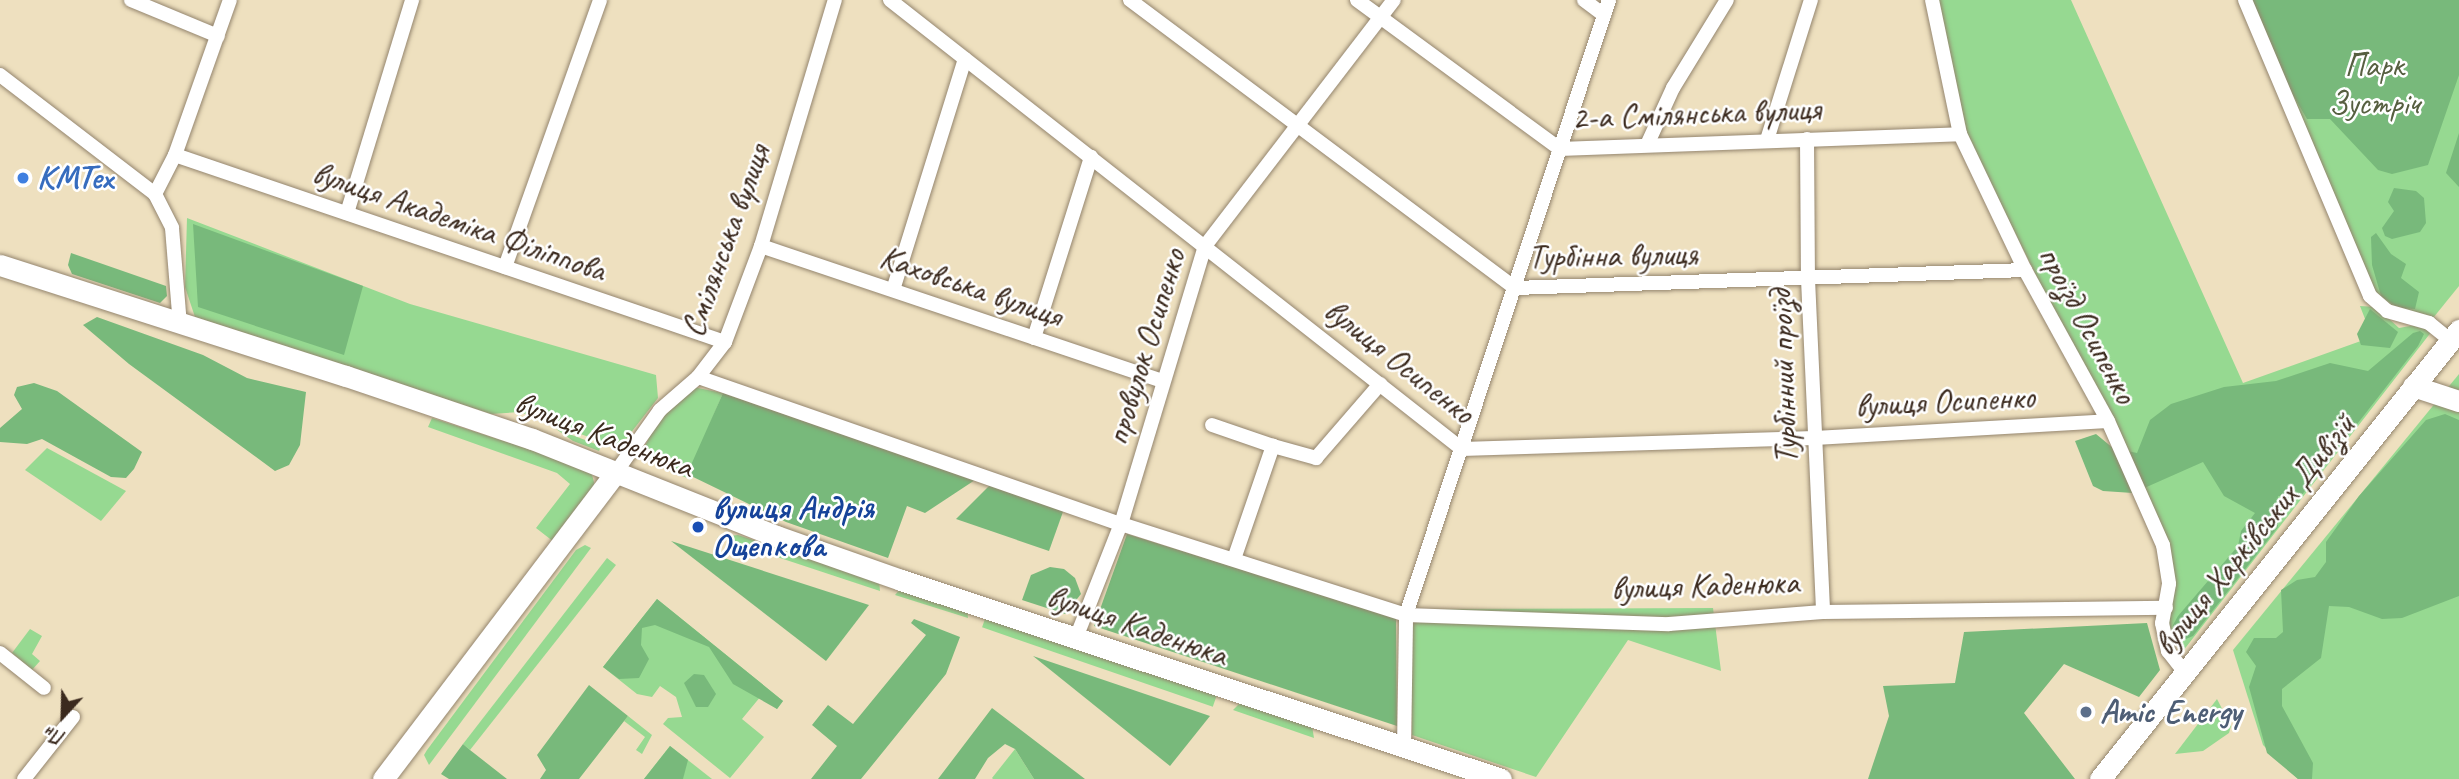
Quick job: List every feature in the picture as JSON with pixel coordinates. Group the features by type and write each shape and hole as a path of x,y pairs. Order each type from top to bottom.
{"street":[{"path":"131,0 218,36"},
{"path":"155,194 175,155 230,0"},
{"path":"347,213 412,0"},
{"path":"506,267 600,0"},
{"name":"Смілянська вулиця","path":"616,472 660,410 698,377 725,342 761,246 835,0"},
{"name":"вулиця Осипенко","path":"890,0 1462,449 1815,438 2108,421"},
{"name":"Турбінна вулиця","path":"1130,0 1515,288 2025,270"},
{"name":"2-а Смілянська вулиця","path":"1357,0 1560,149 1959,134"},
{"name":"провулок Осипенко","path":"1076,638 1121,524 1205,246 1394,0"},
{"path":"1584,0 1604,15"},
{"path":"1404,748 1406,615 1609,0"},
{"path":"1647,145 1673,88 1727,0"},
{"path":"1767,140 1811,0"},
{"name":"проїзд Осипенко","path":"1932,0 1959,134 2025,270 2108,421 2163,545 2169,584 2162,623 2168,651 2185,673"},
{"path":"2245,0 2370,296 2387,311 2429,323 2455,335"},
{"path":"893,290 965,59"},
{"path":"0,75 155,194 172,228 180,325"},
{"name":"Турбінний проїзд","path":"1807,139 1808,279 1823,612"},
{"name":"вулиця Академіка Філіппова","path":"175,155 725,342"},
{"path":"1034,338 1091,157"},
{"name":"Каховська вулиця","path":"761,246 1163,381"},
{"name":"вулиця Каденюка","path":"0,265 180,325 346,376 616,472 776,536 1501,779"},
{"name":"вулиця Харківських Дивізій","path":"2100,779 2455,335"},
{"name":"вулиця Каденюка","path":"698,377 1121,524 1406,615 1670,624 1823,612 2166,608"},
{"path":"1212,425 1316,458 1380,384"},
{"path":"2413,386 2459,401"},
{"path":"1234,559 1273,446"},
{"path":"383,779 616,472"},
{"path":"0,653 44,688"},
{"path":"24,779 72,718"}],"green space":[{"path":"1938,0 2071,0 2243,383 2372,337 2360,306 2376,307 2399,328 2421,324 2432,331 2183,651 2168,636 2171,567 2098,400 1968,138"},
{"name":"Парк Зустріч","path":"2245,0 2459,0 2459,286 2429,323 2370,296"},
{"path":"2250,0 2459,0 2459,75 2428,165 2392,174 2378,170 2330,119 2307,119 2279,71"},
{"path":"2459,133 2459,187 2446,173"},
{"path":"2394,188 2416,191 2424,198 2426,223 2420,232 2392,239 2385,236 2382,228 2394,211 2388,202"},
{"path":"187,218 410,304 656,375 658,398 619,448 520,412 491,414 195,317 185,287"},
{"path":"193,224 363,286 344,355 198,307"},
{"path":"2376,233 2391,254 2406,264 2401,278 2419,292 2415,309 2398,308 2381,296 2372,265 2371,237"},
{"path":"71,253 166,286 167,296 160,303 72,274 68,265"},
{"path":"2370,309 2398,332 2390,348 2361,345 2357,334"},
{"path":"97,317 203,355 247,378 306,392 300,445 289,465 275,471 129,364 83,325"},
{"path":"2420,331 2424,334 2418,346 2301,496 2278,496 2278,527 2193,636 2181,641 2174,636 2173,625 2178,616 2238,546 2241,531 2255,513 2224,496 2203,462 2133,493 2103,491 2093,486 2075,441 2096,434 2113,448 2137,453 2150,420 2171,404 2224,387 2276,381 2330,363 2368,371 2413,333"},
{"path":"2459,374 2459,779 2298,779 2263,745 2233,650"},
{"path":"34,383 57,391 142,452 126,478 111,477 42,439 27,444 0,442 0,428 22,409 14,395 17,387"},
{"path":"693,387 723,393 687,478 650,462 644,448 658,420"},
{"path":"723,393 975,480 925,513 907,506 888,558 786,522 687,474"},
{"path":"2445,414 2459,420 2459,596 2402,618 2382,619 2349,607 2329,606 2321,658 2282,689 2282,706 2313,763 2312,779 2298,779 2267,753 2249,687 2256,666 2246,652 2254,638 2276,638 2283,632 2281,590 2297,580 2315,577 2326,562 2326,542 2359,496 2426,420"},
{"path":"432,418 576,464 591,471 595,486 554,542 536,528 570,484 557,473 428,427"},
{"path":"556,429 601,446 599,451 573,441"},
{"path":"47,448 126,491 101,521 25,470"},
{"path":"991,484 1064,509 1049,551 956,519"},
{"path":"1127,534 1396,617 1397,726 1094,626"},
{"path":"738,535 879,581 880,591 717,537"},
{"path":"671,541 869,605 826,661"},
{"path":"585,545 591,548 429,765 424,755 427,750 576,550"},
{"path":"607,558 616,565 470,750 463,744"},
{"path":"1050,567 1064,569 1075,578 1081,594 1065,614 1022,600 1031,575"},
{"path":"902,587 967,608 968,618 895,595"},
{"path":"657,599 783,701 777,709 761,696 742,719 764,737 730,778 663,724 668,718 682,717 676,697 660,686 652,697 637,694 603,667"},
{"path":"657,599 783,701 777,709 733,684 709,647 655,625 642,628 641,645 649,659 639,678 619,679 603,667"},
{"path":"1713,608 1721,671 1628,640 1536,777 1412,735 1411,629 1420,609"},
{"path":"986,616 1217,695 1213,707 982,627"},
{"path":"914,619 960,637 946,674 861,779 811,779 837,746 812,725 828,705 853,724 926,635 911,623"},
{"path":"2147,623 2160,670 2139,697 2064,664 2024,713 2075,779 1868,779 1889,716 1883,686 1955,683 1964,632"},
{"path":"30,629 42,636 32,654 40,661 32,670 12,653"},
{"path":"1033,656 1210,716 1170,766"},
{"path":"694,674 704,675 716,694 708,707 696,707 684,683"},
{"path":"589,685 628,716 579,779 540,779 546,770 537,755"},
{"path":"2217,699 2231,726 2229,733 2203,751 2175,754"},
{"path":"1240,703 1312,726 1314,738 1233,710"},
{"path":"992,708 1085,779 1034,779 1015,749 1005,744 988,758 975,779 938,779"},
{"path":"628,716 652,735 642,754 636,750 645,737 624,721"},
{"path":"463,744 507,779 449,779 441,774"},
{"path":"670,746 712,779 644,779"},
{"path":"670,746 688,760 683,779 644,779"},
{"path":"1015,749 1034,779 993,779 992,778"}],"place":[{"name":"KMTex","path":"23,178"},
{"name":"вулиця Андрія Ощепкова","path":"698,527"},
{"name":"Amic Energy","path":"2086,712"}]}
